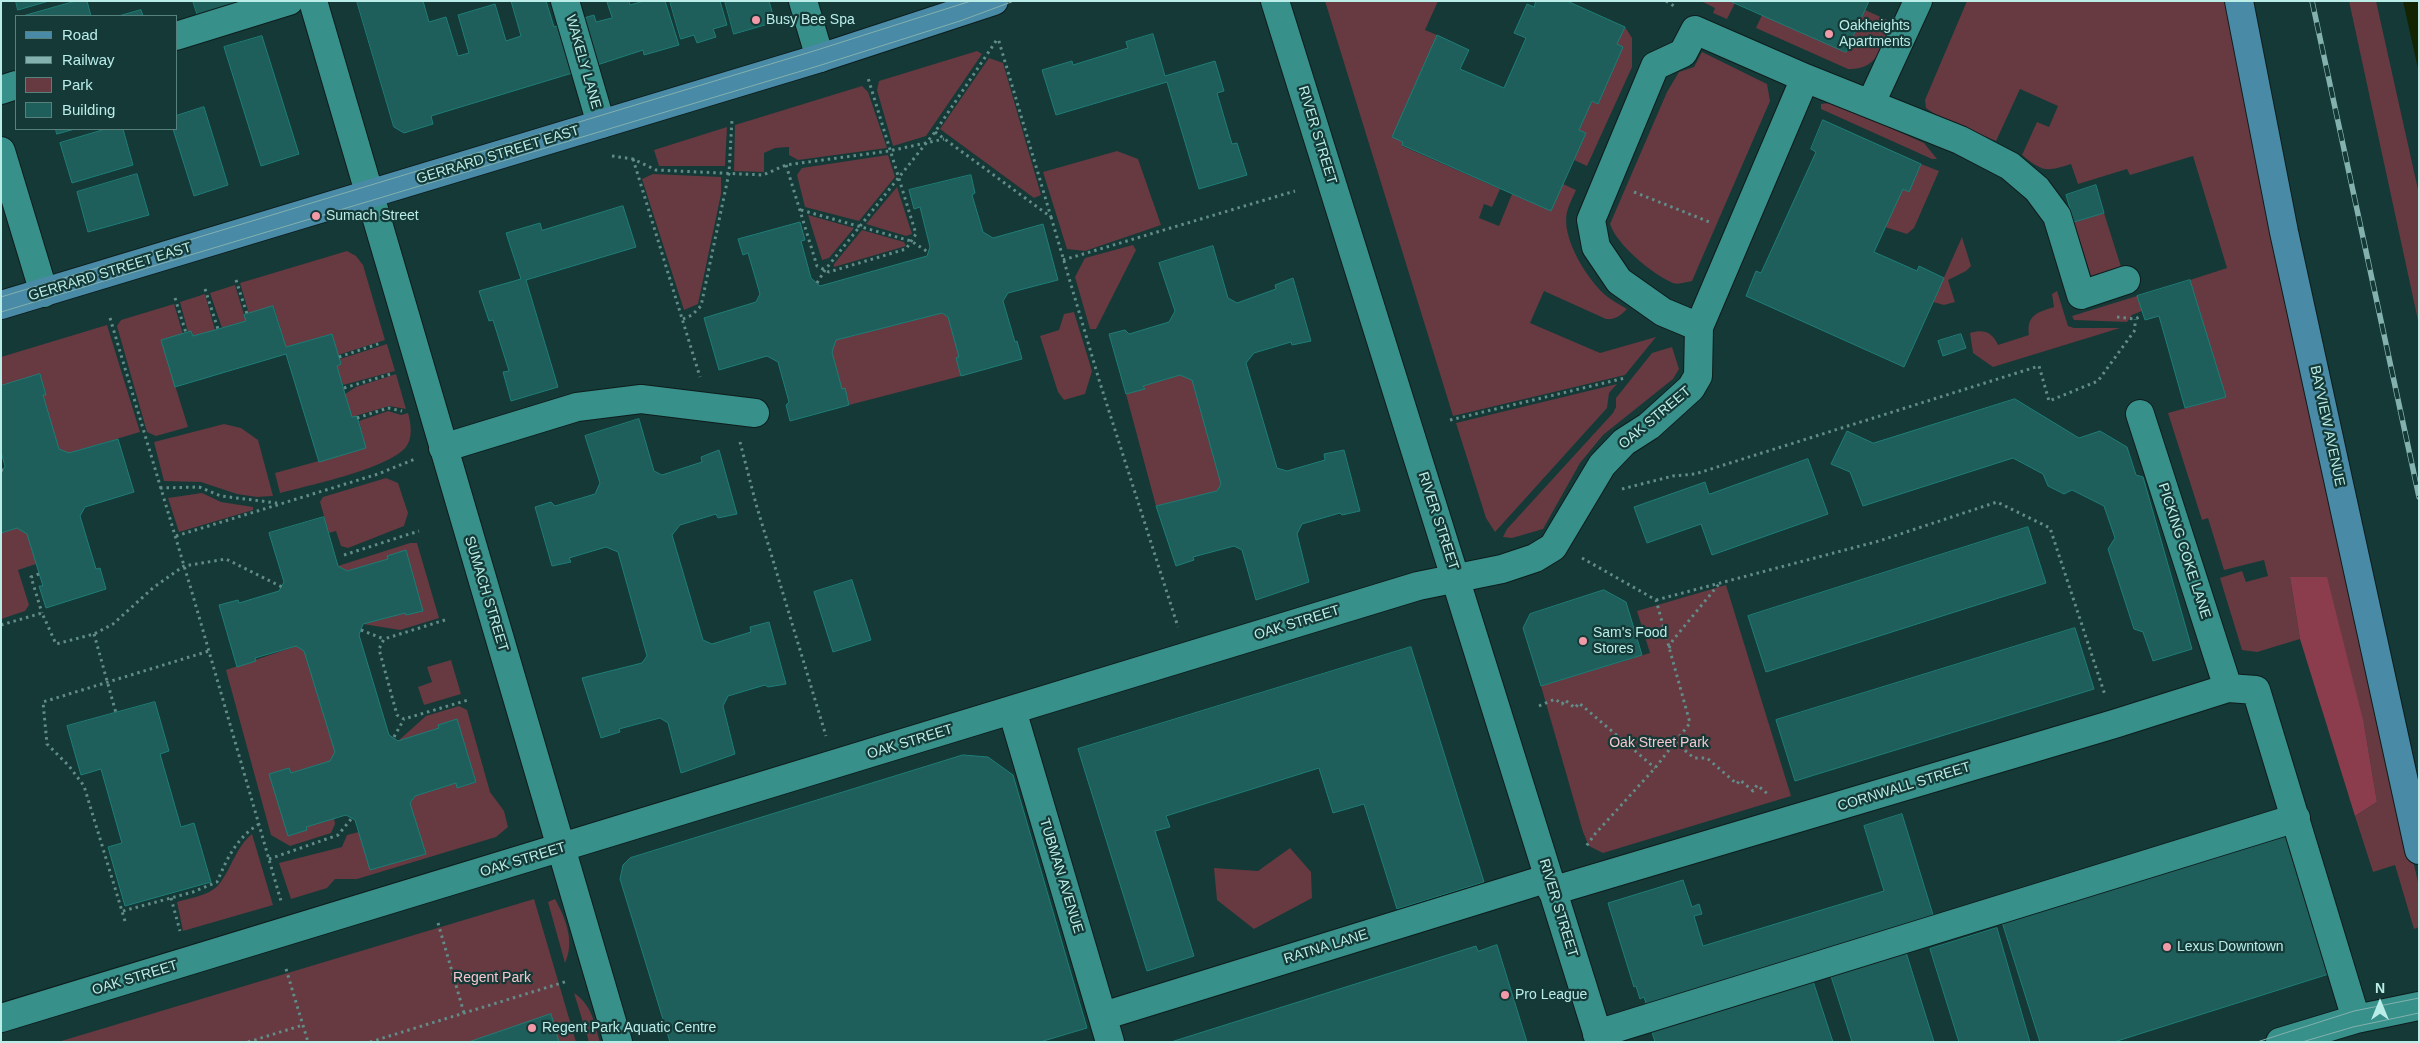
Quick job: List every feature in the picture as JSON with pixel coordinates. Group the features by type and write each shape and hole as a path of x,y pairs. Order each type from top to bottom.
{"main road":[{"name":"GERRARD STREET EAST","path":"1,305 820,58 994,1"},
{"name":"BAYVIEW AVENUE","path":"2239,1 2286,242 2419,850"}],"street":[{"path":"178,35 289,1"},
{"name":"SUMACH STREET","path":"312,1 618,1042"},
{"name":"WAKELY LANE","path":"565,1 601,124"},
{"path":"803,1 820,58"},
{"name":"RIVER STREET","path":"1275,1 1599,1038"},
{"path":"1871,103 1918,1"},
{"path":"1699,327 1663,312 1619,281 1596,247 1590,220 1655,66 1683,53 1695,30 1805,78 1960,140 2010,166 2036,189 2057,216 2081,295 2126,280"},
{"name":"OAK STREET","path":"1,1018 1418,586 1502,568 1535,558 1553,547 1602,465 1624,442 1649,426 1692,388 1698,376 1699,327 1805,78"},
{"path":"1,90 15,85"},
{"path":"1,151 44,292"},
{"path":"442,448 577,406 641,399 755,414"},
{"name":"PICKING COKE LANE","path":"2140,414 2228,688"},
{"name":"CORNWALL STREET","path":"1550,884 2114,724 2228,688 2256,690 2296,818"},
{"name":"TUBMAN AVENUE","path":"1012,710 1110,1042"},
{"path":"1599,1038 2296,818 2356,1019"},
{"name":"RATNA LANE","path":"1103,1016 1273,963 1550,884"},
{"path":"2280,1042 2356,1019 2415,1006"}],"path":[{"path":"817,283 825,270 935,132 998,38 1100,383 1179,630"},
{"path":"786,165 817,266 829,272 906,249 916,234 868,78"},
{"path":"683,319 692,316 700,306 729,173 732,119"},
{"path":"935,132 1051,217"},
{"path":"612,156 633,159 656,170 763,175 786,165 889,151 944,138"},
{"path":"633,159 700,378 738,435 759,513 835,765"},
{"path":"1605,181 1720,226"},
{"path":"1063,260 1295,191"},
{"path":"800,209 911,241 928,252"},
{"path":"236,280 247,314"},
{"path":"205,289 218,329"},
{"path":"175,298 186,332"},
{"path":"110,318 176,536 282,905"},
{"path":"1621,490 1673,476 1695,474 2039,366 2049,401 2098,381 2135,330 2135,319"},
{"path":"339,357 390,340"},
{"path":"344,388 399,371"},
{"path":"1450,420 1625,378"},
{"path":"357,418 388,408 404,411 411,410"},
{"path":"176,536 378,474 442,448"},
{"path":"160,488 199,487 221,496 281,504"},
{"path":"1577,555 1656,600 1879,541 1997,502 2050,528 2108,702"},
{"path":"344,555 418,531"},
{"path":"40,574 31,577 42,613 56,644 94,634 113,624 154,587 184,566 226,559 282,587"},
{"path":"1670,648 1673,640 1719,584"},
{"path":"1585,849 1595,834 1655,768 1690,722 1656,600"},
{"path":"1,625 42,613"},
{"path":"360,630 384,639 445,620"},
{"path":"94,634 116,713"},
{"path":"384,639 379,649 397,715 404,719"},
{"path":"125,921 84,786 69,766 47,744 43,702 209,651"},
{"path":"1539,706 1555,699 1562,704 1565,700 1576,708 1579,703 1655,768"},
{"path":"394,737 404,719 468,700"},
{"path":"1675,742 1694,758 1707,758 1737,784 1740,780 1753,791 1757,785 1771,798"},
{"path":"269,859 338,836 352,818"},
{"path":"123,911 193,892 217,882 235,845 246,832 259,824"},
{"path":"171,898 181,936"},
{"path":"438,923 464,1013"},
{"path":"286,969 308,1042"},
{"path":"371,1042 598,971"},
{"path":"248,1042 303,1025"}],"green space":[{"path":"1325,1 1438,1 1425,30 1437,35 1392,137 1403,142 1402,146 1500,189 1492,207 1484,204 1479,218 1499,226 1512,194 1551,211 1563,184 1576,190 1567,212 1566,222 1576,256 1597,287 1627,309 1617,317 1606,319 1544,291 1530,323 1600,353 1656,337 1625,375 1453,416"},
{"path":"1701,1 1730,1 1735,3 1727,19 1713,13 1715,8"},
{"path":"1967,1 2228,1 2384,738 2419,886 2419,927 2414,929 2395,865 2373,872 2355,816 2377,802 2364,724 2290,577 2300,639 2257,652 2242,650 2220,578 2242,571 2246,582 2268,576 2264,560 2224,570 2208,518 2202,520 2168,413 2226,397 2190,280 2227,268 2193,156 2130,175 2127,169 2078,184 2071,164 2045,169 2035,165 2022,155 2037,122 2049,127 2058,106 2020,89 1996,141 1936,115 1926,108 1925,100"},
{"path":"2349,1 2376,1 2419,194 2419,325"},
{"path":"1865,10 1892,22 1878,55 1867,65 1858,68 1848,69 1756,28 1762,15 1846,52"},
{"path":"1625,27 1632,38 1632,67 1587,166 1574,160 1586,133 1579,130 1592,101 1598,104 1623,47 1617,44"},
{"path":"977,51 982,54 926,136 893,146 877,90 879,81"},
{"path":"1702,52 1767,84 1770,101 1692,281 1675,284 1655,273 1627,250 1610,224 1667,92 1679,72 1694,67"},
{"path":"989,58 1003,63 1041,195 1034,198 940,129"},
{"path":"862,86 868,92 887,148 798,160 789,155 789,147 775,148 764,153 764,172 734,171 735,125"},
{"path":"1830,103 1924,143 1937,159 1932,159 1821,109 1821,104"},
{"path":"727,127 725,166 659,166 654,150"},
{"path":"1117,151 1138,159 1161,225 1085,251 1067,249 1043,172"},
{"path":"888,155 895,177 859,221 805,207 797,175 802,168"},
{"path":"1921,164 1939,171 1914,228 1907,234 1885,227 1903,189 1909,192"},
{"path":"653,174 721,177 721,194 698,304 684,310 642,179"},
{"path":"897,187 912,234 906,236 866,224"},
{"path":"2104,213 2122,270 2094,279 2091,276 2074,222"},
{"path":"808,215 854,228 829,258 822,260"},
{"path":"862,230 904,242 906,246 834,267 834,264"},
{"path":"1962,237 1971,266 1966,271 1948,280 1955,302 1944,305 1933,302"},
{"path":"1133,245 1136,250 1096,329 1090,329 1075,277 1085,258"},
{"path":"347,251 356,256 363,265 385,340 338,355 331,334 286,347 274,307 249,314 240,283"},
{"path":"235,285 246,321 222,328 210,293"},
{"path":"2057,291 2068,326 2074,328 2120,328 1993,367 1973,353 1970,333 1979,331 1990,334 1998,345 2029,335 2031,319 2034,315 2054,307 2052,294"},
{"path":"205,294 215,330 193,336 192,331 188,332 180,302"},
{"path":"2137,296 2142,311 2132,315 2127,322 2074,320 2072,316"},
{"path":"174,304 183,334 161,340 188,427 156,436 147,432 117,326 121,320"},
{"path":"1074,312 1092,371 1085,394 1064,400 1058,392 1040,336 1059,330 1064,314"},
{"path":"942,313 948,317 959,357 956,358 961,376 849,405 845,389 842,389 832,352 836,340"},
{"path":"107,325 140,432 69,453 59,449 43,395 46,394 40,374 1,386 1,357"},
{"path":"387,344 395,371 343,385 337,366 341,364 340,359"},
{"path":"1672,347 1679,369 1673,379 1603,435 1580,463 1543,529 1512,538 1503,537 1507,529 1613,413 1616,407 1616,398 1652,353"},
{"path":"396,374 406,409 389,406 352,417 345,394 356,387"},
{"path":"1180,375 1192,380 1221,484 1217,491 1156,506 1126,394 1144,389 1143,386"},
{"path":"1617,384 1609,393 1607,408 1495,532 1486,518 1456,423"},
{"path":"388,411 401,415 408,413 410,421 411,430 408,443 397,455 348,475 280,493 275,473 366,448 359,421"},
{"path":"224,424 241,428 258,440 273,496 257,497 237,494 201,482 164,481 154,442"},
{"path":"386,478 398,483 408,513 404,526 348,548 341,546 336,531 329,533 320,502 323,497"},
{"path":"202,493 221,502 253,507 253,510 179,532 168,498"},
{"path":"17,528 27,534 36,564 18,570 29,605 25,611 1,619 1,533"},
{"path":"410,543 417,543 439,618 400,630 363,624 405,613 406,615 423,611 406,551 388,556 388,559 347,571 338,566"},
{"name":"Oak Street Park","path":"1726,585 1791,796 1603,853 1589,846 1583,832 1541,686 1650,653 1637,611"},
{"path":"296,646 304,651 335,752 330,761 291,773 289,768 269,774 288,836 306,830 306,827 334,818 335,824 331,833 290,846 271,835 226,670"},
{"path":"451,660 461,694 424,705 418,687 432,682 427,667"},
{"path":"459,706 467,710 490,792 504,811 508,827 496,837 357,879 335,879 327,888 291,899 279,863 342,847 347,835 359,832 370,870 425,854 410,803 415,796 456,783 457,788 476,782 457,719 438,725 439,728 398,741 426,716"},
{"path":"252,834 273,905 183,931 177,902 200,895 216,887 224,877 242,845"},
{"path":"1290,848 1311,872 1312,898 1254,929 1217,900 1214,868 1258,871"},
{"name":"Regent Park","path":"534,899 576,1042 58,1042"},
{"path":"555,899 563,914 568,931 569,947 565,963 548,902"},
{"path":"574,993 589,1009 600,1042 589,1042"}],"shaded area":[{"path":"2403,1 2419,1 2419,73"},
{"path":"2290,577 2327,577 2364,724 2377,802 2355,816 2300,639"}],"building":[{"path":"16,1 49,1 18,10"},
{"path":"76,1 87,1 91,15 27,15"},
{"path":"193,1 262,1 200,22"},
{"path":"357,1 423,1 429,22 446,17 458,56 469,53 458,15 495,4 506,41 521,36 511,1 546,1 554,27 565,23 579,71 431,116 433,124 404,133 394,127"},
{"path":"607,1 629,1 630,5 644,1 665,1 679,45 644,55 643,50 591,67 577,20 594,15 596,22 612,18"},
{"path":"670,1 720,1 727,25 713,29 716,37 697,43 694,35 681,39"},
{"path":"725,1 769,1 775,22 734,34"},
{"path":"1536,1 1567,1 1625,27 1617,44 1623,47 1598,104 1592,101 1579,130 1586,133 1551,211 1402,145 1403,142 1392,137 1437,35 1469,50 1460,69 1504,88 1526,38 1514,33 1527,4 1534,7"},
{"name":"Oakheights Apartments","path":"1730,1 1869,1 1846,52"},
{"path":"141,10 143,15 123,15"},
{"path":"1153,34 1165,76 1215,61 1224,91 1217,93 1232,144 1237,143 1247,175 1199,189 1167,82 1056,115 1042,70 1072,61 1073,65 1128,48 1126,42"},
{"path":"262,36 299,154 261,166 224,47"},
{"path":"204,107 228,185 194,196 173,130 178,130 178,115"},
{"path":"1823,120 1921,164 1909,192 1903,189 1874,252 1917,271 1919,266 1944,278 1904,367 1746,296 1756,271 1761,273 1816,152 1811,149"},
{"path":"56,130 71,130 57,134"},
{"path":"103,130 123,130 133,165 72,183 60,143"},
{"path":"137,174 149,215 88,232 77,192"},
{"path":"971,175 975,193 972,195 983,232 993,238 1043,224 1058,280 1008,293 1003,301 1022,359 961,376 956,358 959,357 948,317 942,313 836,340 832,352 842,389 845,388 849,405 790,421 786,405 789,402 778,362 767,356 719,370 704,318 756,302 760,294 748,253 743,255 738,239 800,222 805,240 801,241 811,278 820,286 927,256 930,247 920,207 914,209 909,190"},
{"path":"2096,185 2104,213 2074,222 2066,195"},
{"path":"623,206 636,247 526,280 558,387 511,401 503,372 509,371 493,320 489,321 479,291 521,279 506,233 540,223 542,230"},
{"path":"1213,246 1228,298 1237,303 1276,289 1275,285 1293,278 1311,341 1292,345 1291,342 1254,353 1246,363 1277,468 1287,471 1325,460 1324,454 1344,450 1360,511 1342,515 1340,513 1302,524 1297,534 1309,582 1256,600 1242,550 1234,546 1193,557 1194,560 1176,566 1156,506 1217,491 1221,484 1192,380 1180,375 1143,386 1145,389 1126,394 1109,334 1125,330 1129,334 1169,322 1175,311 1159,263"},
{"path":"2190,280 2226,397 2185,408 2159,316 2145,320 2137,296"},
{"path":"273,306 286,347 332,334 341,364 337,366 345,394 352,417 357,416 366,448 319,462 286,354 175,387 161,340 191,331 193,336 246,321 244,315"},
{"path":"1961,334 1966,348 1943,356 1938,341"},
{"path":"40,374 46,395 43,395 59,449 69,453 118,439 134,492 85,507 80,516 96,569 100,568 106,589 46,608 39,586 43,586 27,534 17,528 1,533 1,474 5,466 1,452 1,386"},
{"path":"2015,399 2079,438 2100,431 2127,447 2136,475 2143,477 2192,649 2153,661 2143,632 2134,629 2108,549 2115,538 2104,506 2072,490 2064,494 2048,486 2043,474 2013,458 1863,506 1850,472 1831,464 1847,431 1873,443"},
{"path":"639,419 654,471 662,475 702,462 701,457 719,450 737,514 718,518 716,514 680,525 672,535 703,640 712,644 751,632 750,627 769,622 786,684 768,687 765,685 728,696 723,706 735,754 681,773 668,723 660,718 619,729 620,732 601,738 582,678 642,663 647,656 618,552 606,547 569,558 571,562 552,566 535,507 551,502 555,506 595,494 600,483 585,436"},
{"path":"1808,459 1828,514 1712,555 1701,524 1647,543 1634,507 1705,482 1709,494"},
{"path":"324,517 338,566 347,571 388,559 387,556 406,550 423,611 406,615 405,613 363,624 359,635 389,735 398,741 439,728 438,725 457,719 476,782 457,788 456,783 415,796 410,803 426,854 370,870 355,820 346,815 306,827 307,830 288,836 269,774 289,768 291,773 330,761 335,752 304,651 296,646 255,658 256,661 237,667 219,605 238,600 239,603 279,591 284,582 269,533"},
{"path":"2028,527 2046,583 1766,672 1748,616"},
{"path":"852,580 871,640 833,652 814,592"},
{"name":"Sam's Food Stores","path":"1604,590 1626,602 1642,655 1541,686 1523,628 1530,614"},
{"path":"2075,628 2094,689 1795,781 1776,720"},
{"path":"1411,647 1484,882 1397,909 1364,804 1333,813 1319,768 1166,816 1170,827 1155,831 1194,956 1147,971 1078,749"},
{"path":"155,702 169,751 160,754 181,827 194,823 211,882 125,906 108,847 122,843 101,769 81,775 67,726"},
{"path":"963,755 988,757 1013,775 1087,1028 1040,1042 670,1042 620,879 623,865 630,858"},
{"path":"1902,814 1935,921 1648,1009 1644,997 1640,999 1636,986 1634,987 1608,903 1683,880 1692,907 1699,904 1702,914 1694,916 1703,946 1884,891 1864,826"},
{"name":"Lexus Downtown","path":"2288,832 2332,973 2114,1042 2040,1042 2002,922"},
{"path":"1997,928 2030,1042 1959,1042 1930,949"},
{"path":"1497,945 1527,1042 1171,1042 1476,946 1478,951"},
{"path":"1905,949 1934,1042 1852,1042 1830,973"},
{"path":"1812,978 1833,1042 1655,1042 1652,1032"},
{"name":"Regent Park Aquatic Centre","path":"551,1014 559,1042 469,1042"}],"tram line":[{"path":"1,297 817,50 971,1"},
{"path":"1,312 818,66 960,21 1014,1"},
{"path":"2257,1042 2354,1011 2419,998"},
{"path":"2302,1042 2353,1027 2419,1013"}],"railway":[{"path":"2312,1 2419,497"}],"place":[{"name":"Busy Bee Spa","path":"756,20"},
{"name":"Oakheights Apartments","path":"1829,34"},
{"name":"Sumach Street","path":"316,216"},
{"name":"Sam's Food Stores","path":"1583,641"},
{"name":"Lexus Downtown","path":"2167,947"},
{"name":"Pro League","path":"1505,995"},
{"name":"Regent Park Aquatic Centre","path":"532,1028"}]}
